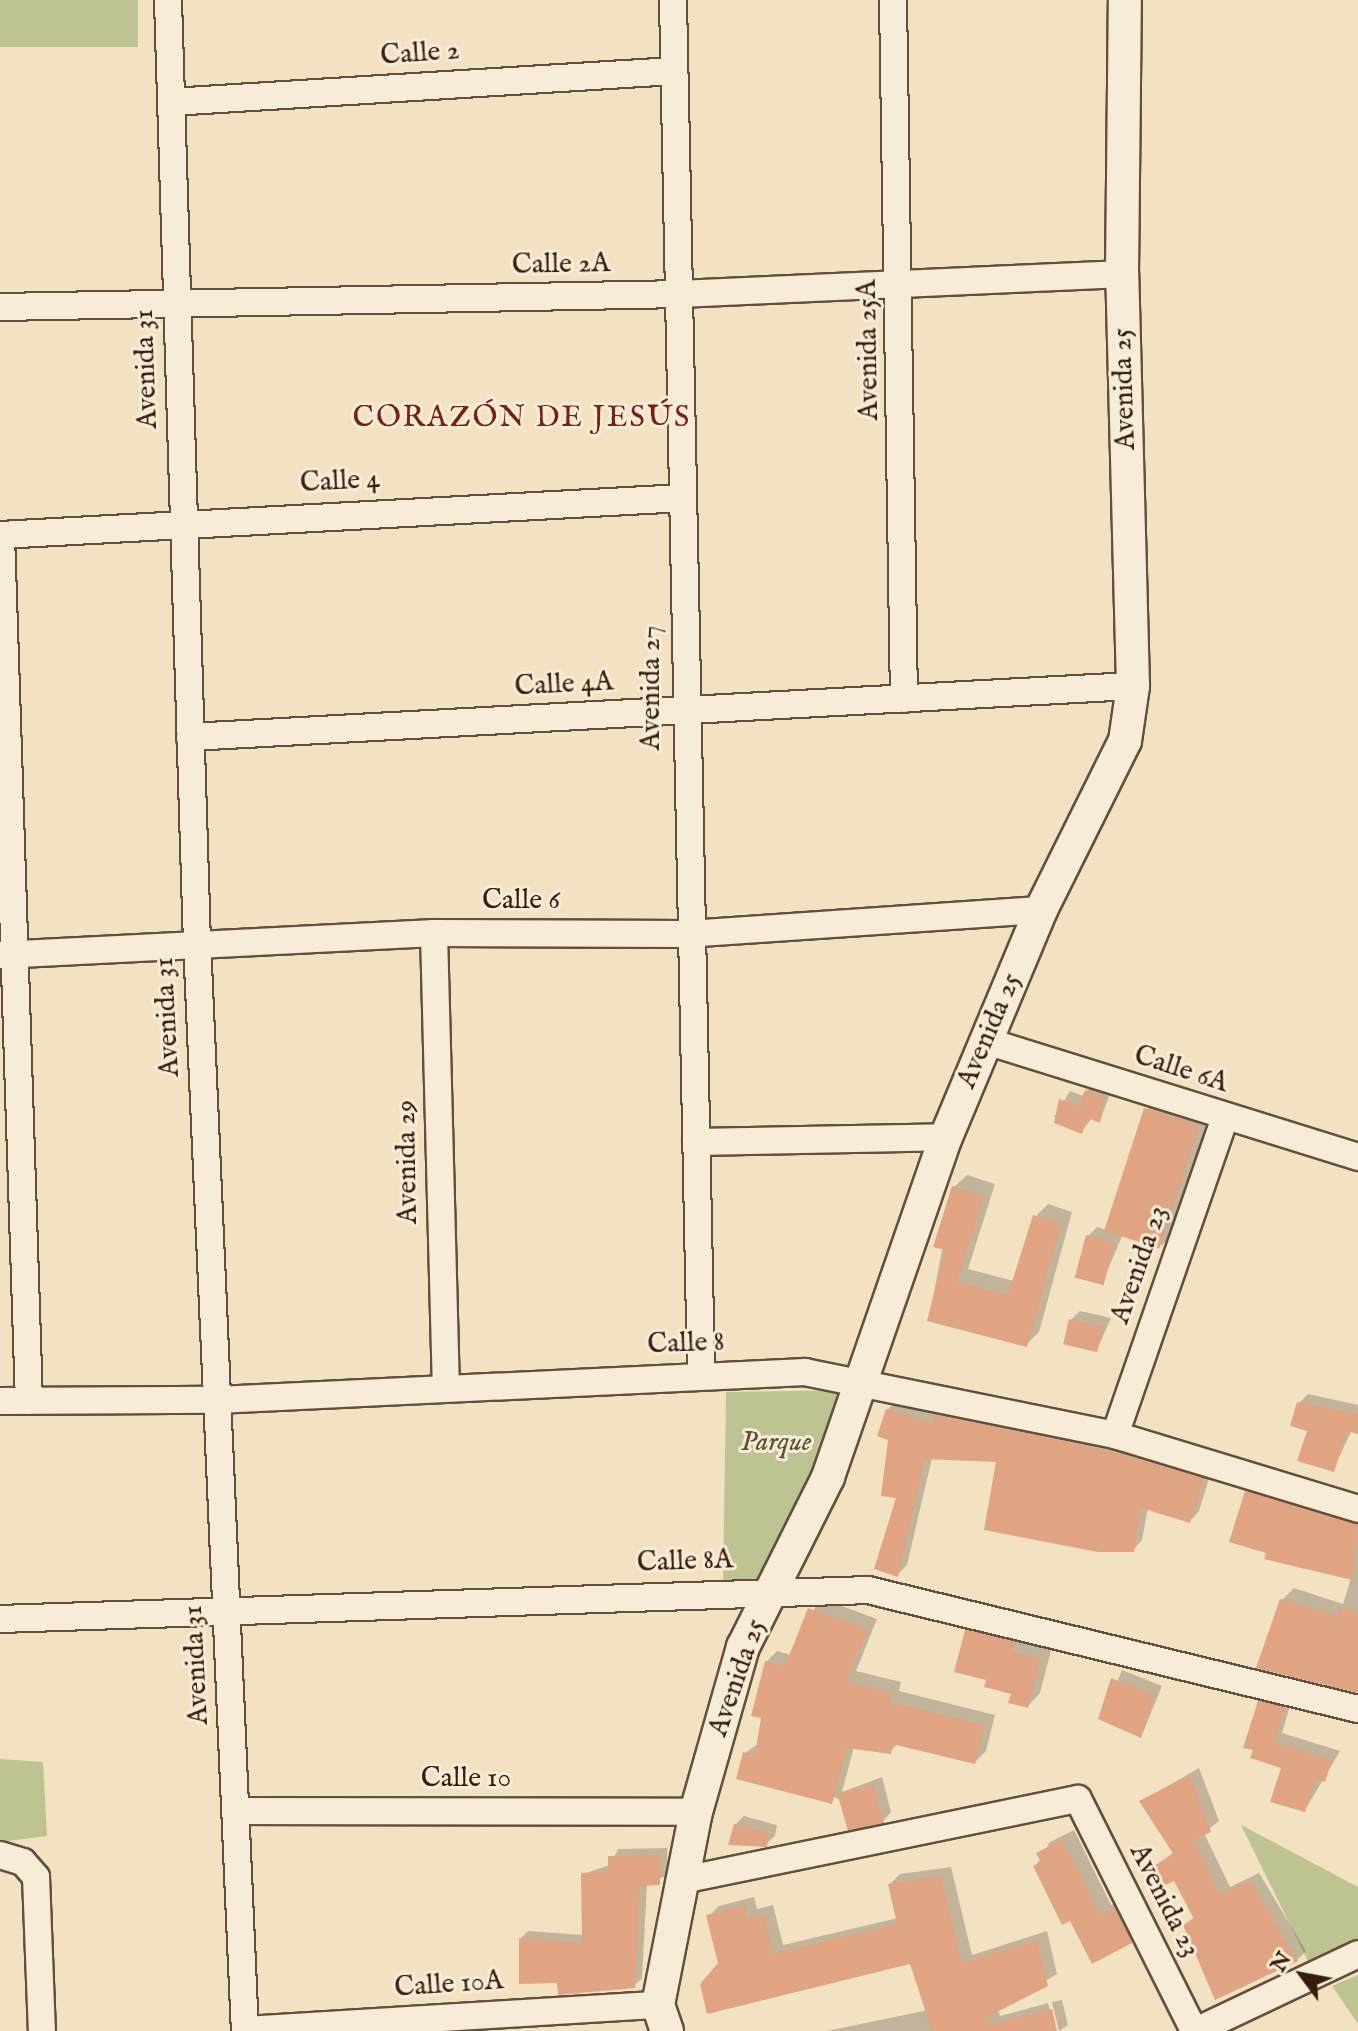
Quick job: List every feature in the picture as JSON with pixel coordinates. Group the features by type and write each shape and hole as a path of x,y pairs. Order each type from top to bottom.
{"street":[{"name":"Avenida 31","path":"168,0 197,942 245,2031"},
{"name":"Avenida 27","path":"673,0 681,294 687,934 701,1374"},
{"name":"Avenida 25A","path":"893,0 901,287 904,699"},
{"name":"Avenida 25","path":"663,2018 696,1812 743,1647 828,1477 946,1137 1041,910 1125,741 1133,686 1122,274 1125,0"},
{"name":"Calle 2","path":"171,102 673,71"},
{"name":"Calle 2A","path":"0,307 681,294 901,287 1122,274"},
{"name":"Calle 4","path":"0,535 184,521 683,498"},
{"path":"0,535 8,954 29,1401"},
{"name":"Calle 4A","path":"190,737 1133,686"},
{"name":"Calle 6","path":"8,954 197,942 434,933 687,934 1041,910"},
{"name":"Avenida 29","path":"434,933 446,1388"},
{"name":"Calle 6A","path":"986,1041 1358,1157"},
{"name":"Avenida 23","path":"1115,1435 1225,1117"},
{"path":"696,1142 946,1137"},
{"name":"Calle 8","path":"0,1401 217,1400 701,1374 860,1379 1115,1435 1358,1509"},
{"name":"Calle 8A","path":"0,1619 868,1590 1358,1709"},
{"name":"Avenida 23","path":"683,1880 1078,1799 1195,2031"},
{"name":"Calle 10","path":"235,1811 696,1812"},
{"path":"0,1855 23,1862 36,1877 42,2031"},
{"path":"1195,2031 1358,1954"},
{"name":"Calle 10A","path":"245,2031 663,2018"}],"green space":[{"path":"0,0 138,0 138,47 0,47"},
{"name":"Parque","path":"845,1390 817,1480 767,1584 723,1583 726,1392"},
{"path":"0,1759 43,1762 47,1836 0,1842"},
{"path":"1241,1825 1358,1887 1358,1939 1308,1961"},
{"path":"1358,1975 1358,2024 1332,1986"}],"building":[{"path":"1085,1090 1104,1097 1100,1123 1088,1118 1082,1134 1054,1123 1059,1099 1079,1106"},
{"path":"1144,1108 1199,1126 1159,1249 1104,1231"},
{"path":"952,1186 984,1196 957,1282 1008,1295 1033,1215 1061,1224 1027,1347 927,1321 945,1250 933,1247"},
{"path":"1086,1235 1115,1243 1104,1285 1075,1278"},
{"path":"1069,1319 1103,1327 1097,1352 1063,1344"},
{"path":"1297,1402 1358,1414 1358,1434 1347,1431 1334,1472 1297,1461 1307,1431 1290,1426"},
{"path":"886,1409 933,1424 934,1415 1111,1451 1204,1479 1190,1523 1141,1508 1134,1552 1098,1552 984,1530 996,1462 925,1459 898,1577 874,1569 896,1498 881,1496 888,1440 877,1436"},
{"path":"1245,1491 1358,1525 1352,1580 1264,1559 1266,1553 1229,1542"},
{"path":"1280,1599 1337,1616 1340,1607 1358,1613 1358,1693 1256,1668"},
{"path":"808,1608 868,1630 846,1682 891,1693 889,1702 985,1725 975,1764 892,1744 891,1754 847,1748 832,1804 736,1779 743,1752 755,1755 761,1718 751,1716 765,1661 785,1666"},
{"path":"965,1630 1015,1642 1012,1652 1041,1660 1028,1708 1008,1703 1011,1694 984,1687 986,1680 954,1672"},
{"path":"1111,1678 1154,1695 1141,1738 1098,1719"},
{"path":"1258,1701 1285,1708 1274,1742 1332,1760 1325,1782 1316,1779 1305,1812 1270,1802 1281,1768 1250,1758 1253,1750 1243,1748"},
{"path":"1190,1775 1211,1832 1194,1840 1221,1895 1250,1880 1298,1961 1215,2000 1183,1925 1194,1919 1174,1881 1160,1888 1150,1868 1174,1855 1139,1801"},
{"path":"873,1784 884,1823 849,1834 837,1794"},
{"path":"734,1824 769,1833 767,1847 728,1845"},
{"path":"1062,1840 1100,1915 1114,1908 1132,1943 1092,1964 1070,1921 1062,1925 1033,1866 1041,1862 1036,1853"},
{"path":"660,1855 660,1885 640,1886 635,1988 558,1995 557,1983 519,1984 519,1938 582,1943 581,1873 608,1872 608,1856"},
{"path":"941,1876 962,1963 1037,1940 1048,1986 987,2017 990,2025 1052,2009 1057,2031 932,2031 910,1964 707,2014 700,1984 718,1963 706,1915 745,1906 747,1918 764,1914 773,1954 897,1924 888,1884"}],"district":[{"name":"CORAZÓN DE JESÚS","path":"522,418"}]}
